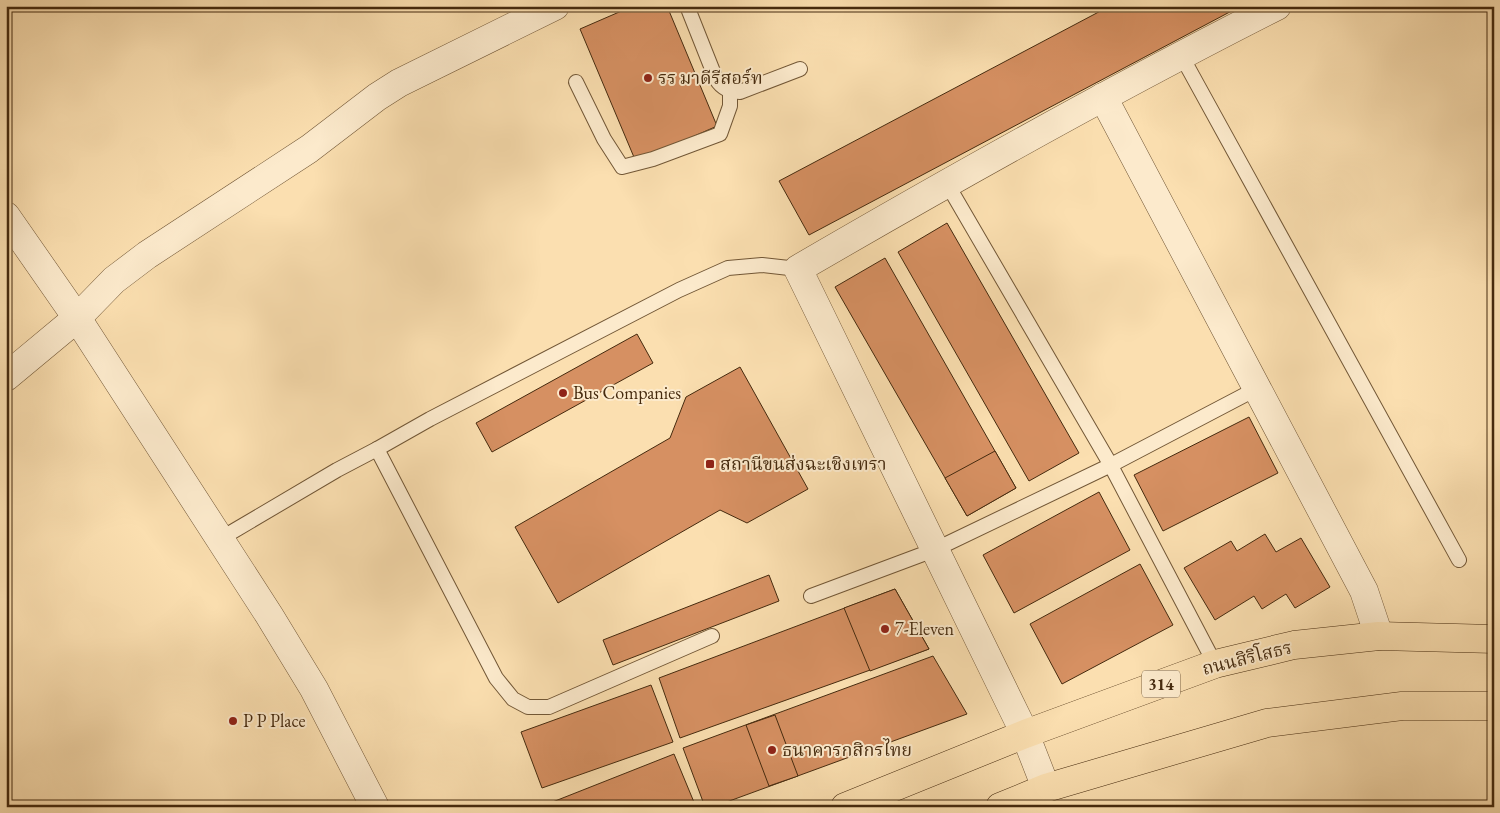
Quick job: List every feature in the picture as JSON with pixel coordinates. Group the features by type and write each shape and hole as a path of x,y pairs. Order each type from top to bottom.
{"main road":[{"name":"ถนนสิริโสธร","path":"845,807 1025,734 1215,664 1294,645 1379,636 1494,639"},
{"path":"1000,807 1046,788 1267,723 1402,706 1494,706"}],"street":[{"path":"6,377 77,318 114,280 147,255 309,149 376,97 399,83 555,6"},
{"path":"1046,788 1025,734 798,269 946,182 1181,55 1277,6"},
{"path":"1103,98 1364,591 1379,636"},
{"path":"6,216 77,318 220,539 314,689 375,807"}],"lane":[{"path":"687,6 716,79 721,87 730,91 740,92 800,69"},
{"path":"1181,55 1459,560"},
{"path":"576,82 604,139 622,167 653,159 720,134 730,106 730,91"},
{"path":"946,182 1111,465 1215,664"},
{"path":"220,539 336,470 430,419 662,299 728,268 762,265 798,269"},
{"path":"811,596 934,550 1111,465 1256,389"},
{"path":"377,449 496,678 513,699 528,707 549,707 712,636"}],"building":[{"name":"รร มาดีรีสอร์ท","path":"633,6 667,6 717,126 636,162 580,29"},
{"path":"1110,6 1241,6 809,235 779,181"},
{"path":"947,223 1079,453 1029,481 898,252"},
{"path":"885,258 1016,488 967,516 835,287"},
{"path":"637,334 653,363 492,452 476,423"},
{"name":"สถานีขนส่งฉะเชิงเทรา","path":"740,367 808,489 747,523 720,510 558,603 515,527 670,438 686,397"},
{"path":"1249,417 1278,473 1163,531 1134,475"},
{"path":"995,451 1016,488 967,516 945,478"},
{"path":"1099,492 1130,550 1014,613 983,555"},
{"path":"1265,534 1276,552 1301,538 1330,587 1295,608 1286,594 1262,609 1254,596 1215,620 1184,568 1231,541 1237,551"},
{"path":"1140,564 1173,625 1062,684 1030,624"},
{"path":"769,575 779,601 613,665 603,640"},
{"path":"895,589 929,649 680,738 659,678"},
{"name":"7-Eleven","path":"895,589 929,649 870,671 844,608"},
{"path":"933,656 967,714 713,807 705,807 683,748"},
{"path":"651,685 673,742 542,788 521,732"},
{"name":"ธนาคารกสิกรไทย","path":"775,715 798,776 769,786 746,725"},
{"path":"674,754 696,807 552,807 550,803"}],"place":[{"name":"รร มาดีรีสอร์ท","path":"648,78"},
{"name":"Bus Companies","path":"563,393"},
{"name":"สถานีขนส่งฉะเชิงเทรา","path":"710,464"},
{"name":"7-Eleven","path":"885,629"},
{"name":"P P Place","path":"233,721"},
{"name":"ธนาคารกสิกรไทย","path":"772,750"}]}
